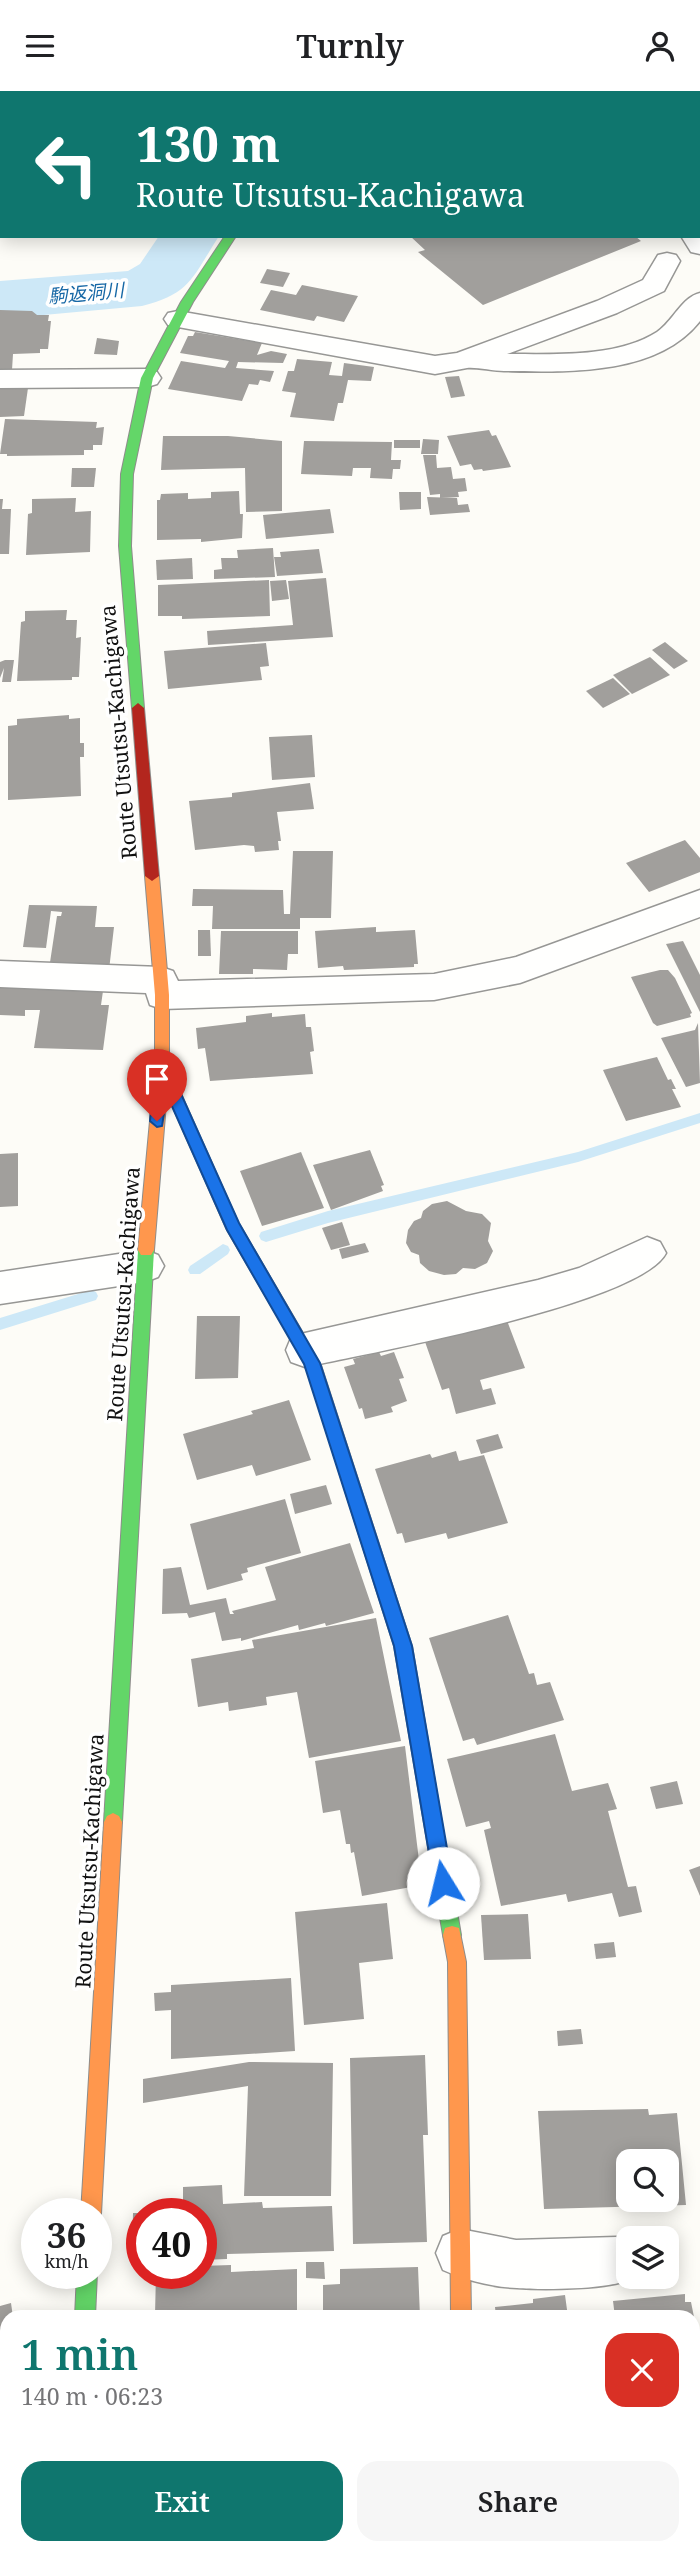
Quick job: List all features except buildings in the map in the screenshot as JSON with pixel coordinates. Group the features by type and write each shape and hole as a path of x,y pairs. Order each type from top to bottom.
{"main road":[{"name":"Route Utsutsu-Kachigawa","path":"92,2198 145,1266 162,1067 161,988 125,546 127,474 147,378 178,319 230,238"},
{"path":"162,1067 232,1225 305,1350 316,1375 406,1659 457,1962 461,2310"},
{"path":"85,2310 87,2289"}],"street":[{"path":"462,361 607,307 654,285 667,261"},
{"path":"178,319 435,365 462,361 538,363 624,353 662,341 687,321 700,300"},
{"path":"0,379 147,378"},
{"path":"0,974 161,988 434,987 520,970 700,903"},
{"path":"305,1350 458,1317 579,1287 620,1269 647,1253"},
{"path":"0,1288 145,1266"},
{"path":"460,2253 516,2264 616,2261"}],"waterway":[{"name":"駒返洞川","path":"0,300 142,288 162,277 188,238"},
{"path":"266,1236 328,1217 578,1157 700,1118"},
{"path":"195,1270 223,1250"},
{"path":"0,1324 91,1296"}],"traffic: fast":[{"path":"138,708 125,546 127,474 147,378 187,302 230,238"},
{"path":"163,1069 232,1225 312,1362 403,1646 452,1935"},
{"path":"113,1822 146,1250"},
{"path":"85,2310 86,2289"}],"traffic: slow":[{"path":"146,1250 162,1067 162,995 152,876"},
{"path":"92,2198 113,1822"},
{"path":"452,1935 457,1962 461,2310"}],"traffic: jam":[{"path":"138,708 152,876"}],"route":[{"path":"157,1121 162,1067 232,1225 312,1363 403,1646 443,1883"}]}
